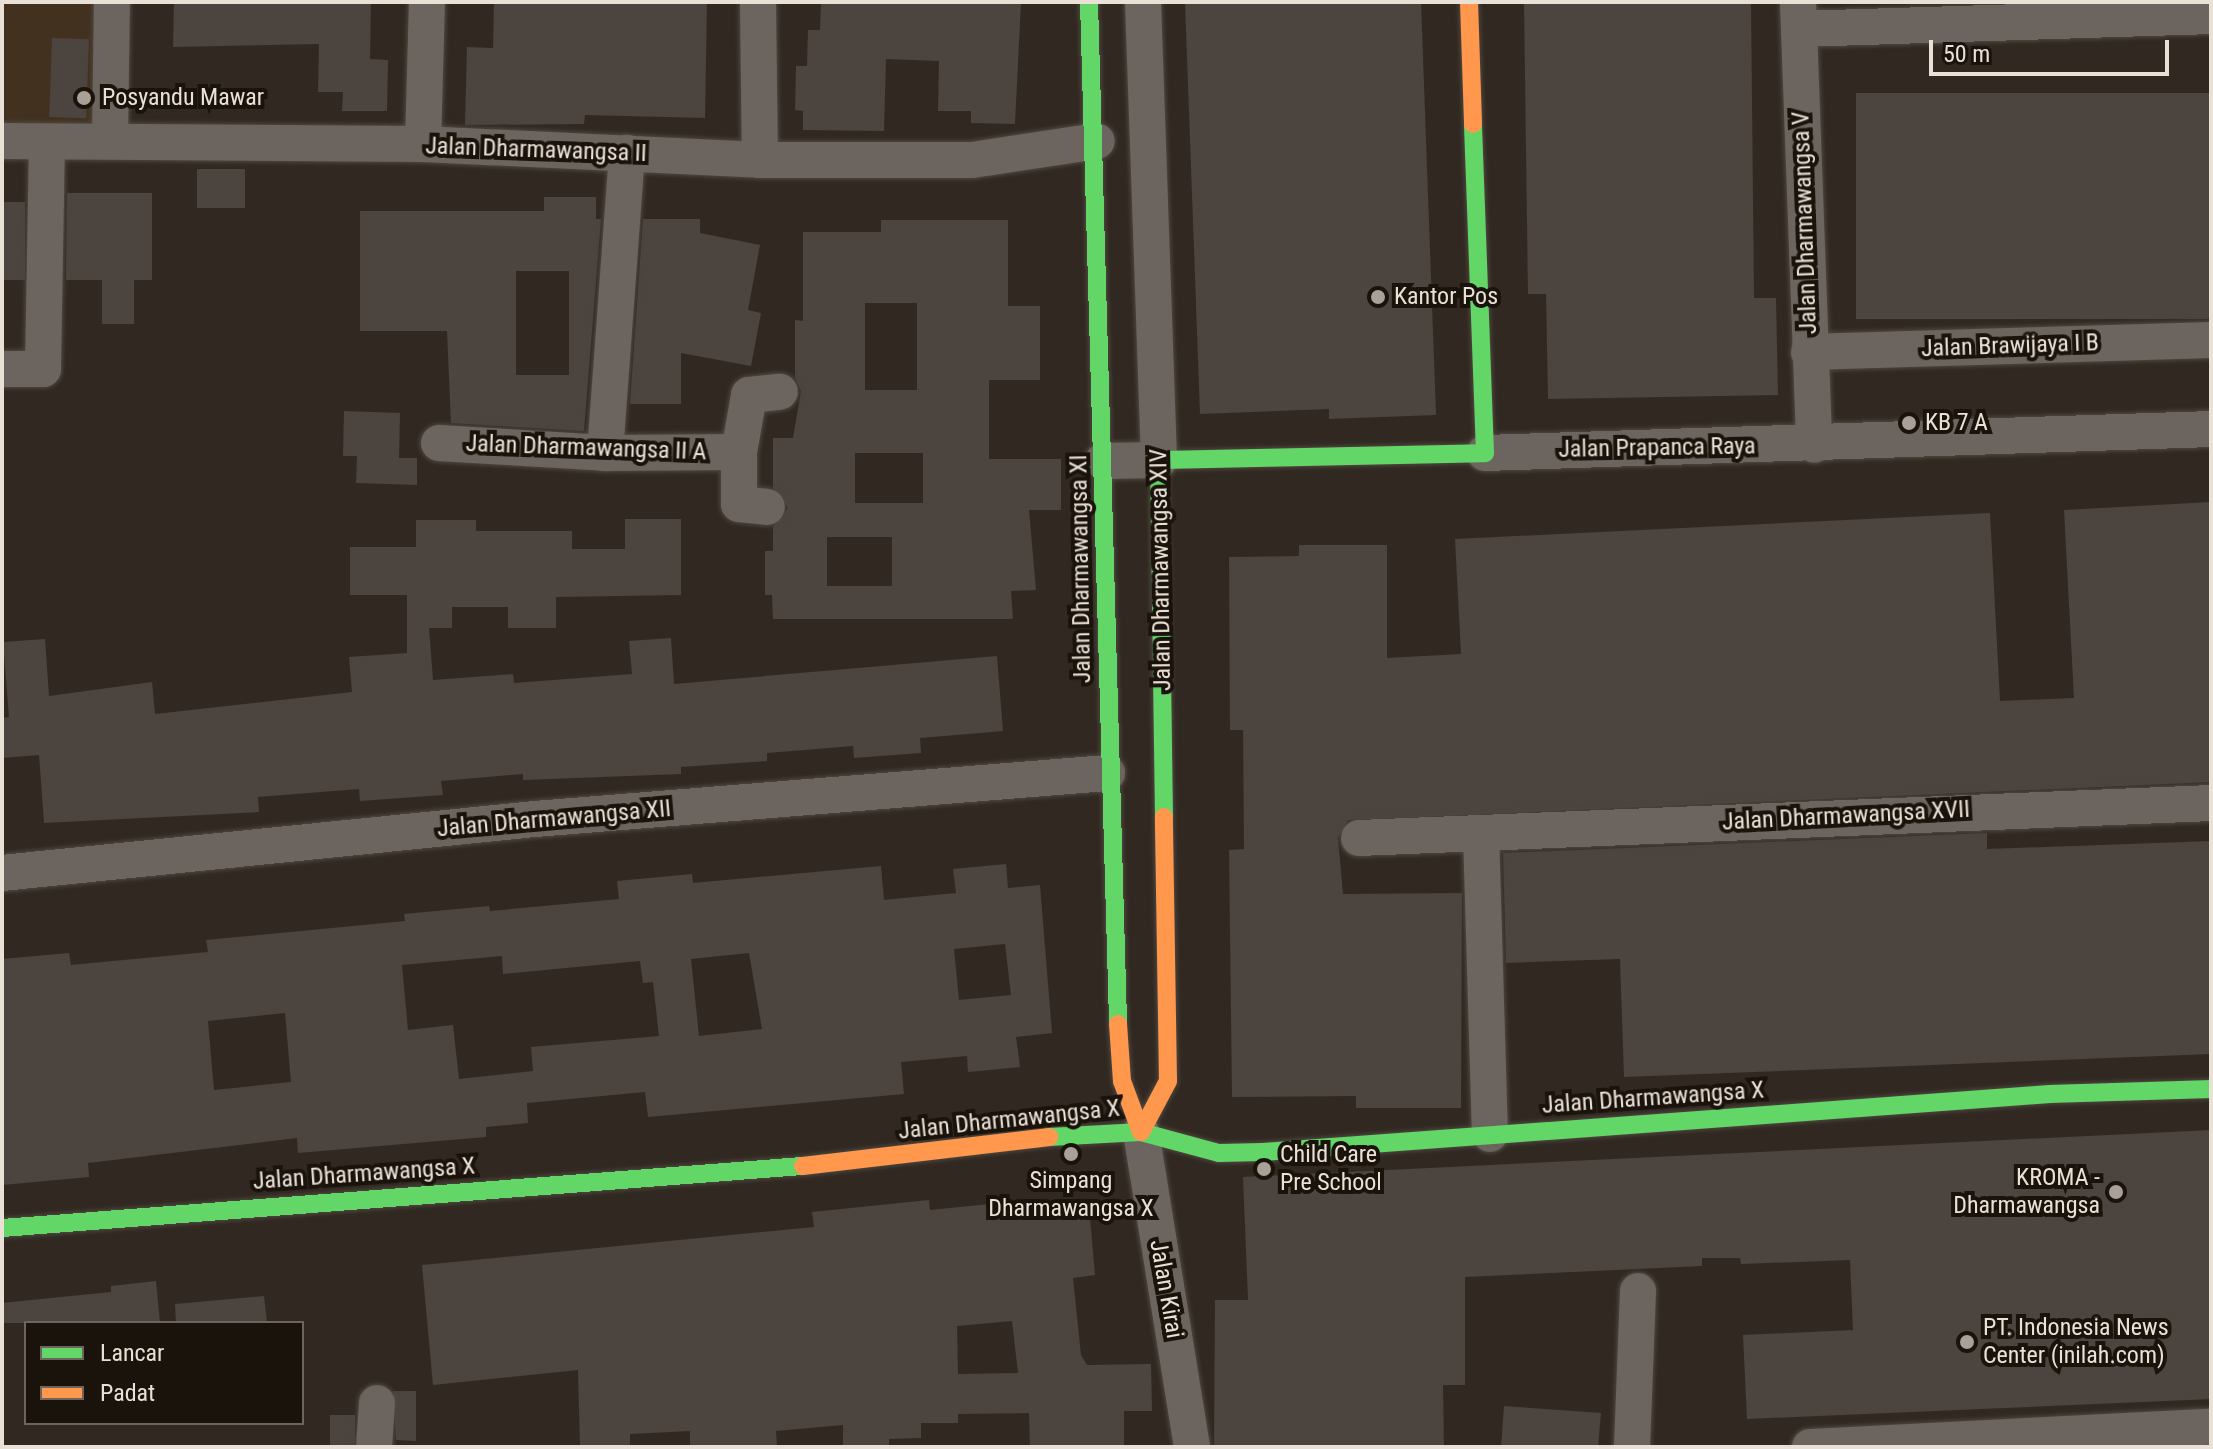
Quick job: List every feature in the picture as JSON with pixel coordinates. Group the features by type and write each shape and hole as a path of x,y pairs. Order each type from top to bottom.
{"street":[{"path":"110,140 112,2"},
{"path":"423,144 427,2"},
{"path":"758,2 760,160"},
{"name":"Jalan Dharmawangsa XI","path":"1089,2 1097,141 1107,773 1119,1050 1122,1081 1141,1132"},
{"name":"Jalan Dharmawangsa XIV","path":"1141,1132 1168,1081 1159,460 1143,2"},
{"path":"1469,2 1485,453"},
{"path":"1799,15 2211,16"},
{"name":"Jalan Dharmawangsa V","path":"1799,15 1814,445"},
{"name":"Jalan Dharmawangsa II","path":"2,141 423,144 760,160 972,160 1097,141"},
{"path":"2,369 43,369 47,143"},
{"path":"605,453 627,153"},
{"name":"Jalan Brawijaya I B","path":"1809,352 2211,340"},
{"name":"Jalan Dharmawangsa II A","path":"439,443 605,453 739,452 749,395 780,392"},
{"name":"Jalan Prapanca Raya","path":"1103,461 1814,445 2211,429"},
{"path":"739,452 739,504 767,507"},
{"name":"Jalan Dharmawangsa XII","path":"2,873 535,819 1107,773"},
{"name":"Jalan Dharmawangsa XVII","path":"1359,838 2211,803"},
{"path":"1481,833 1490,1134"},
{"name":"Jalan Dharmawangsa X","path":"2,1228 779,1169 1141,1132 1219,1153 2050,1094 2211,1089"},
{"name":"Jalan Kirai","path":"1141,1132 1192,1447"},
{"path":"1632,1447 1638,1291"},
{"path":"374,1447 377,1403"},
{"path":"1810,1447 2211,1427"}],"shaded area":[{"path":"2,2 112,2 112,124 2,124"}],"building":[{"path":"174,2 371,2 370,59 388,60 387,111 342,111 343,92 318,92 319,44 173,47"},
{"path":"494,2 707,2 705,118 585,115 584,124 465,125 467,47 493,48"},
{"path":"821,2 1021,2 1015,124 971,123 971,111 938,111 939,61 886,59 884,131 803,130 803,111 795,110 796,66 807,66 808,30 820,30"},
{"path":"1185,2 1421,2 1436,415 1329,419 1329,409 1200,414"},
{"path":"1524,2 1751,2 1754,298 1776,298 1778,395 1548,399 1546,294 1528,294"},
{"path":"52,38 89,39 86,118 49,117"},
{"path":"1856,93 2211,93 2211,319 1856,319"},
{"path":"197,169 245,169 245,208 197,208"},
{"path":"67,193 152,193 152,280 134,280 134,324 102,324 102,280 66,280"},
{"path":"544,197 596,197 596,219 601,219 584,431 451,423 447,331 360,331 360,211 544,211","holes":["516,271 569,271 569,375 516,375"]},
{"path":"2,202 25,202 25,280 2,280"},
{"path":"643,219 700,219 700,233 760,245 748,310 761,313 751,366 681,353 681,404 630,404"},
{"path":"881,220 1008,220 1008,306 1040,306 1040,380 989,380 989,459 1061,459 1061,510 1029,510 1036,590 1011,591 1013,619 773,619 772,595 765,595 765,551 773,551 773,527 788,508 773,488 773,438 793,438 801,391 795,378 795,320 803,321 803,232 881,232","holes":["865,303 917,303 917,390 865,390","855,453 923,453 923,503 855,503","827,537 892,537 892,586 827,586"]},
{"path":"344,411 400,413 399,458 417,458 417,485 356,483 357,456 343,456"},
{"path":"2211,502 2211,782 1348,820 1338,838 1343,894 1462,893 1461,1108 1356,1108 1356,1096 1232,1097 1229,850 1244,849 1243,730 1230,730 1229,557 1299,556 1299,545 1387,545 1387,658 1461,654 1455,539 1990,513 2000,701 2074,698 2064,510"},
{"path":"625,519 681,519 681,595 556,597 556,628 508,628 508,607 452,607 452,628 429,628 433,680 513,674 514,683 632,674 629,641 671,638 674,684 997,656 1003,731 920,738 921,753 854,758 853,746 767,753 767,761 681,767 681,774 523,780 523,774 441,781 443,795 360,801 359,789 258,797 259,812 44,823 39,755 2,758 2,718 9,717 3,642 45,639 49,696 152,682 155,714 352,692 349,657 407,653 407,595 350,595 350,547 416,547 416,520 476,520 476,531 572,531 572,549 625,549"},
{"path":"1987,833 1987,849 2211,841 2211,1054 1624,1077 1620,959 1506,963 1503,853"},
{"path":"1006,864 1008,888 1040,885 1052,1033 1016,1037 1020,1067 968,1072 967,1056 901,1062 904,1094 648,1117 645,1092 527,1103 528,1123 486,1127 486,1137 298,1153 297,1138 88,1163 89,1177 2,1185 2,959 69,953 71,965 208,952 206,940 405,921 404,914 489,906 490,911 619,899 617,881 692,874 693,883 881,866 884,900 956,893 953,869","holes":["1005,944 1011,995 959,1000 954,949","749,953 762,1029 699,1036 691,959","502,956 503,974 640,961 643,983 653,982 659,1036 531,1047 533,1071 459,1079 453,1025 408,1030 402,965","285,1013 291,1082 214,1090 208,1021"]},
{"path":"2211,1130 2211,1399 1747,1419 1743,1335 1853,1330 1850,1260 1741,1264 1740,1258 1702,1258 1702,1266 1465,1277 1465,1385 1443,1385 1444,1447 1214,1447 1215,1300 1248,1300 1243,1177"},
{"path":"929,1200 930,1210 990,1204 991,1215 1089,1206 1095,1275 1073,1278 1081,1355 1087,1365 1151,1364 1152,1411 1124,1411 1124,1447 1030,1447 1029,1413 958,1414 958,1423 921,1423 921,1438 889,1439 889,1447 843,1447 843,1425 776,1431 777,1446 690,1447 690,1431 630,1434 630,1447 580,1447 578,1370 433,1385 422,1265 814,1227 812,1212","holes":["1012,1321 1018,1373 958,1374 957,1326"]},
{"path":"156,1281 160,1321 2,1323 2,1303 111,1292 111,1286"},
{"path":"264,1296 267,1321 176,1321 175,1304"},
{"path":"393,1391 416,1391 416,1441 396,1440"},
{"path":"1504,1406 1601,1413 1598,1447 1501,1447"},
{"path":"330,1415 355,1415 355,1447 330,1447"}],"traffic: fast":[{"path":"1089,2 1118,1024"},
{"path":"1164,817 1159,460 1485,453 1473,124"},
{"path":"1049,1137 1141,1132 1219,1153 1263,1152 2050,1094 2211,1089"},
{"path":"2,1228 803,1166"}],"traffic: slow":[{"path":"1469,2 1473,124"},
{"path":"1141,1132 1168,1081 1164,817"},
{"path":"1118,1024 1122,1081 1141,1132"},
{"path":"803,1166 1049,1137"}],"place":[{"name":"Posyandu Mawar","path":"84,98"},
{"name":"Kantor Pos","path":"1378,297"},
{"name":"KB 7 A","path":"1909,423"},
{"name":"Simpang Dharmawangsa X","path":"1071,1154"},
{"name":"Child Care Pre School","path":"1264,1169"},
{"name":"KROMA - Dharmawangsa","path":"2116,1192"},
{"name":"PT. Indonesia News Center (inilah.com)","path":"1967,1342"}]}
